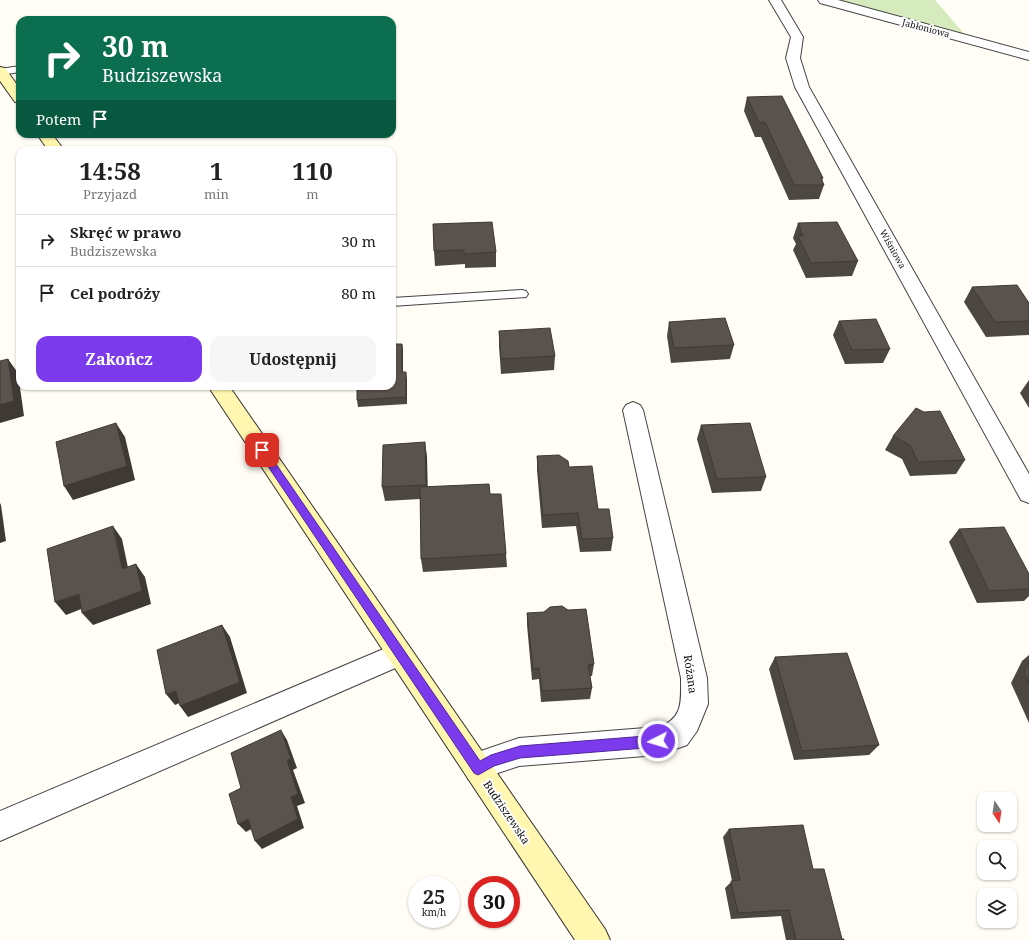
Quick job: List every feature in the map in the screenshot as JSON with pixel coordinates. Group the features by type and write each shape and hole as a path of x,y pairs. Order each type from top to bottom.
{"street":[{"name":"Wiśniowa","path":"774,0 797,36 793,58 802,87 1029,494"},
{"name":"Jabłoniowa","path":"824,0 1029,56"},
{"path":"0,72 16,94"},
{"name":"Budziszewska","path":"221,390 594,940"},
{"name":"Różana","path":"478,769 491,761 520,752 658,741 677,735 687,722 695,704 694,678 633,410"},
{"path":"0,826 400,654"}],"lane":[{"path":"0,72 16,70"},
{"path":"396,302 522,294"}],"green space":[{"path":"840,0 935,0 966,36"}],"building":[{"path":"782,96 823,178 821,178 824,185 794,185 765,122 759,123 747,97"},
{"path":"492,222 496,252 464,254 464,250 434,251 433,224"},
{"path":"837,222 858,261 811,263 798,236 803,236 798,223"},
{"path":"1017,285 1029,303 1029,321 995,322 972,287"},
{"path":"725,318 734,345 674,348 669,322"},
{"path":"876,319 890,349 852,350 839,321"},
{"path":"550,328 555,356 501,359 499,331"},
{"path":"396,344 402,344 402,372 406,372 406,397 357,400 357,390 396,390"},
{"path":"8,359 14,401 0,405 0,361"},
{"path":"916,408 924,412 940,411 965,460 918,462 910,445 893,436"},
{"path":"116,423 127,466 64,486 56,442"},
{"path":"750,423 766,477 717,479 701,425"},
{"path":"425,442 426,485 382,487 383,445"},
{"path":"559,455 568,461 569,467 592,466 598,509 609,509 613,538 582,539 578,513 543,515 537,456"},
{"path":"489,484 490,494 501,494 506,554 421,559 420,487"},
{"path":"113,526 122,569 136,564 142,591 82,613 79,594 55,602 47,549"},
{"path":"1004,527 1029,574 1029,589 989,591 959,529"},
{"path":"562,606 568,610 586,609 594,664 588,665 592,688 542,691 539,668 533,669 527,613 544,612 550,607"},
{"path":"222,625 240,682 180,706 176,691 166,694 157,650"},
{"path":"847,653 879,745 802,751 775,657"},
{"path":"1029,662 1029,683 1024,672"},
{"path":"281,730 291,759 287,760 298,794 291,797 298,819 255,841 248,819 238,824 229,794 241,788 231,753"},
{"path":"803,825 813,869 824,869 842,939 844,940 796,940 789,910 738,913 731,881 740,880 729,829"}],"route":[{"path":"262,450 333,557 478,769 491,761 520,752 658,741"}]}
